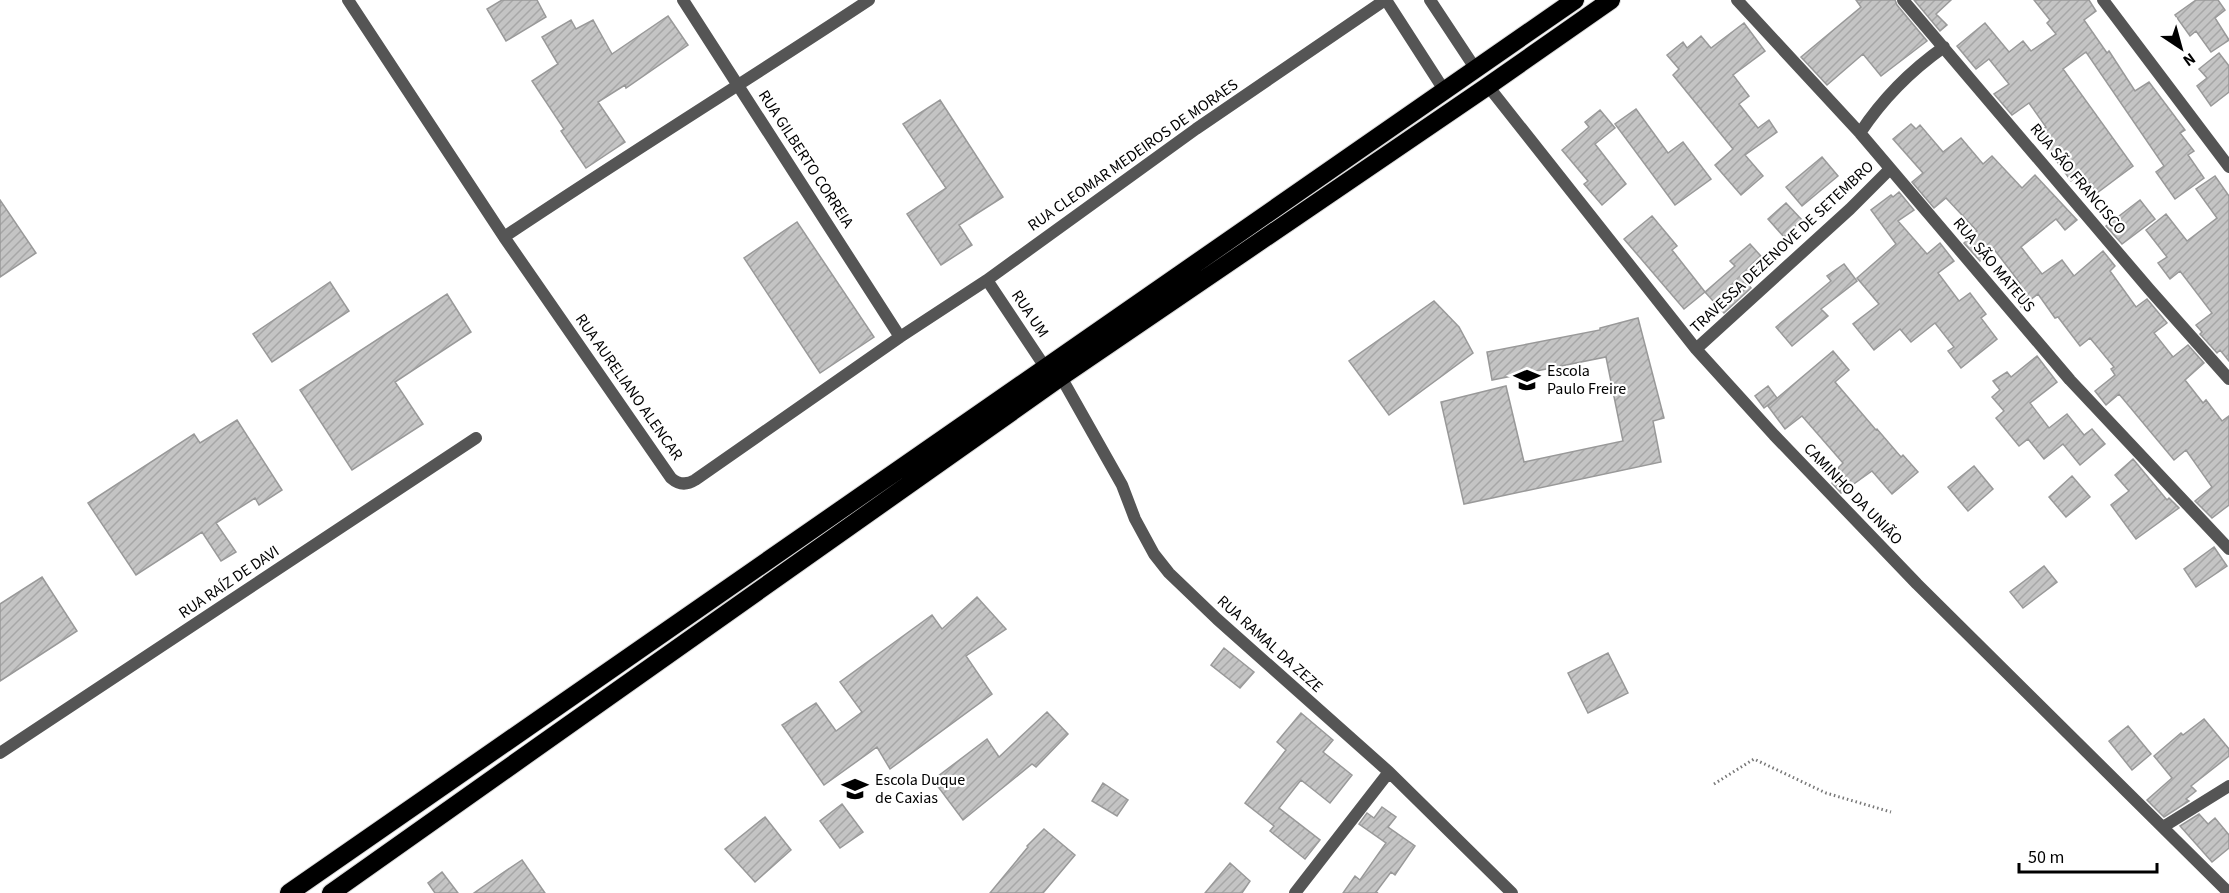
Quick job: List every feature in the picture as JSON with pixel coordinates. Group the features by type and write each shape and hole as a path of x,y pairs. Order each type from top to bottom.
{"highway":[{"path":"289,893 1575,0"},
{"path":"331,893 1061,377 1611,0"}],"street":[{"name":"RUA AURELIANO ALENCAR","path":"348,0 504,237 671,478 681,483 695,480 900,337"},
{"name":"RUA GILBERTO CORREIA","path":"683,0 900,337"},
{"path":"504,237 620,159 739,86 869,0"},
{"path":"1386,0 1444,90"},
{"name":"RUA CLEOMAR MEDEIROS DE MORAES","path":"900,337 987,280 1196,129 1386,0"},
{"path":"1430,0 1476,68"},
{"name":"RUA SÃO MATEUS","path":"1737,0 1860,133 2070,380 2229,549"},
{"name":"RUA SÃO FRANCISCO","path":"1902,0 2229,379"},
{"path":"2103,0 2229,167"},
{"path":"1860,133 1896,86 1920,64 1944,47"},
{"name":"CAMINHO DA UNIÃO","path":"1488,86 1696,348 1774,435 1850,515 2229,893"},
{"name":"TRAVESSA DEZENOVE DE SETEMBRO","path":"1696,348 1850,209 1890,169"},
{"name":"RUA UM","path":"987,280 1045,367"},
{"name":"RUA RAMAL DA ZEZE","path":"1061,377 1122,485 1135,519 1149,545 1169,573 1389,772 1512,893"},
{"name":"RUA RAÍZ DE DAVI","path":"0,753 476,438"},
{"path":"1295,893 1389,772"},
{"path":"2163,827 2229,786"}],"path":[{"path":"1714,784 1754,759 1826,793 1891,812"}],"building":[{"path":"502,0 537,0 546,17 506,41 487,9"},
{"path":"1856,0 1895,0 1927,41 1881,76 1863,54 1827,85 1801,57 1861,7"},
{"path":"1914,0 1951,0 1936,14 1947,25 1940,31"},
{"path":"2034,0 2089,0 2096,11 2084,20 2107,53 2109,51 2135,91 2149,82 2185,130 2180,133 2194,151 2188,155 2204,178 2175,199 2156,172 2164,166 2086,52 2063,69 2133,166 2097,193 2081,172 2071,181 2037,134 2046,127 2029,103 2012,115 1994,94 2009,84 1989,59 1976,69 1957,46 1985,23 2009,52 2023,41 2031,51 2056,34 2047,23 2050,20"},
{"path":"2196,0 2218,0 2225,10 2215,18 2229,40 2211,52 2196,31 2190,36 2175,15"},
{"path":"668,16 688,45 626,88 625,85 598,102 625,142 586,168 561,131 564,129 532,81 558,64 542,37 571,20 576,29 593,20 612,54"},
{"path":"1744,23 1765,51 1733,75 1749,96 1739,104 1758,128 1769,120 1777,132 1745,155 1763,176 1741,195 1715,165 1733,149 1673,75 1679,69 1667,55 1683,42 1687,48 1701,36 1711,48"},
{"path":"2219,53 2229,66 2229,92 2211,106 2197,86 2207,78 2199,69"},
{"path":"940,100 1003,197 959,225 972,245 941,265 907,214 946,188 903,124"},
{"path":"1636,109 1668,153 1683,142 1711,179 1675,205 1615,124"},
{"path":"1600,110 1615,128 1595,144 1626,184 1602,205 1584,184 1588,181 1562,150 1589,127 1585,122"},
{"path":"1911,124 1916,129 1920,125 1943,152 1961,138 1983,164 1992,156 2022,188 2035,175 2077,220 2065,230 2056,219 2021,247 2042,274 2062,260 2074,276 2103,251 2115,266 2110,271 2136,307 2147,299 2167,323 2154,333 2173,357 2188,345 2204,363 2185,380 2203,403 2206,400 2222,421 2229,416 2229,505 2212,518 2195,501 2212,487 2186,450 2174,460 2119,394 2106,405 2095,391 2115,375 2111,369 2114,367 2090,338 2080,346 2058,317 2055,318 2038,294 2021,307 2013,294 2016,292 2013,288 2020,283 1993,248 1980,261 1964,243 1977,231 1946,198 1934,208 1912,182 1923,173 1893,139"},
{"path":"1822,157 1838,176 1802,206 1786,187"},
{"path":"2215,176 2229,196 2229,361 2220,350 2217,353 2200,334 2202,332 2196,325 2212,313 2180,271 2170,279 2158,263 2167,257 2146,230 2166,214 2187,241 2217,218 2196,189"},
{"path":"1899,192 1914,210 1898,221 1927,254 1940,243 1954,261 1938,273 1959,301 1970,293 1986,314 1981,318 1997,339 1961,368 1948,351 1954,347 1935,323 1911,342 1900,329 1874,350 1853,324 1879,304 1857,278 1896,244 1871,210 1891,195 1893,197"},
{"path":"0,200 36,253 0,277"},
{"path":"2140,200 2155,219 2122,244 2106,226"},
{"path":"1786,203 1802,220 1784,237 1768,219"},
{"path":"1652,216 1677,246 1672,250 1705,292 1684,309 1624,239"},
{"path":"797,222 874,337 820,373 744,258"},
{"path":"1750,244 1769,265 1748,284 1751,288 1724,313 1705,292 1735,266 1730,261"},
{"path":"1844,264 1857,281 1821,309 1828,316 1792,346 1776,327 1831,281 1827,276"},
{"path":"330,282 349,311 272,362 253,334"},
{"path":"447,294 471,332 395,382 423,424 352,470 300,390"},
{"path":"1434,301 1459,327 1473,353 1389,415 1349,361"},
{"path":"1638,318 1664,418 1653,421 1661,462 1464,504 1441,402 1506,386 1524,462 1623,441 1606,357 1492,380 1487,352 1600,330 1600,328"},
{"path":"1833,351 1849,370 1835,382 1876,430 1918,472 1892,494 1872,471 1841,493 1832,483 1843,474 1838,468 1843,463 1802,416 1785,429 1768,406"},
{"path":"2037,356 2057,382 2030,403 2049,428 2067,414 2084,435 2092,429 2105,444 2080,465 2063,444 2044,459 2028,439 2019,446 1996,418 2004,411 1992,397 2000,390 1993,381 2007,372 2011,377"},
{"path":"1768,386 1777,398 1764,408 1755,396"},
{"path":"237,420 282,490 259,505 255,498 216,523 236,552 221,561 202,532 136,575 88,503 194,434 200,443"},
{"path":"2133,459 2167,500 2169,498 2179,508 2136,539 2111,505 2129,491 2115,475"},
{"path":"1974,466 1993,489 1968,511 1948,487"},
{"path":"2072,476 2090,497 2066,517 2049,497"},
{"path":"2214,547 2227,566 2196,587 2184,569"},
{"path":"2044,566 2057,582 2023,608 2010,592"},
{"path":"42,577 77,631 0,681 0,604"},
{"path":"977,597 1006,629 966,656 992,694 890,769 877,747 824,785 782,725 816,703 836,731 862,712 840,682 932,615 942,629"},
{"path":"1224,648 1254,672 1240,688 1211,665"},
{"path":"1608,653 1628,693 1588,713 1568,673"},
{"path":"1047,712 1068,734 1036,767 1032,764 963,820 933,780 987,739 999,757"},
{"path":"1301,713 1333,740 1323,752 1352,775 1330,803 1301,780 1279,808 1320,840 1305,859 1270,831 1274,826 1245,803 1286,750 1277,742"},
{"path":"2204,719 2229,749 2229,756 2191,786 2196,791 2186,799 2189,801 2164,817 2147,800 2172,778 2154,756 2181,733 2183,735"},
{"path":"2128,726 2151,754 2132,770 2109,741"},
{"path":"1103,783 1128,800 1117,816 1092,801"},
{"path":"842,804 863,832 840,848 820,821"},
{"path":"1382,807 1396,817 1388,827 1415,846 1395,875 1391,872 1376,892 1378,893 1343,893 1355,876 1360,880 1386,843 1359,824 1367,813 1374,818"},
{"path":"2199,814 2208,824 2215,818 2229,835 2229,848 2212,862 2180,826"},
{"path":"765,817 791,850 755,882 725,849"},
{"path":"1044,829 1075,855 1043,893 990,893 1027,846"},
{"path":"522,860 545,893 474,893 501,874"},
{"path":"1230,863 1250,881 1242,893 1205,893"},
{"path":"442,872 458,893 435,893 428,883"}],"place":[{"name":"Escola Paulo Freire","path":"1527,380"},
{"name":"Escola Duque de Caxias","path":"855,789"}]}
